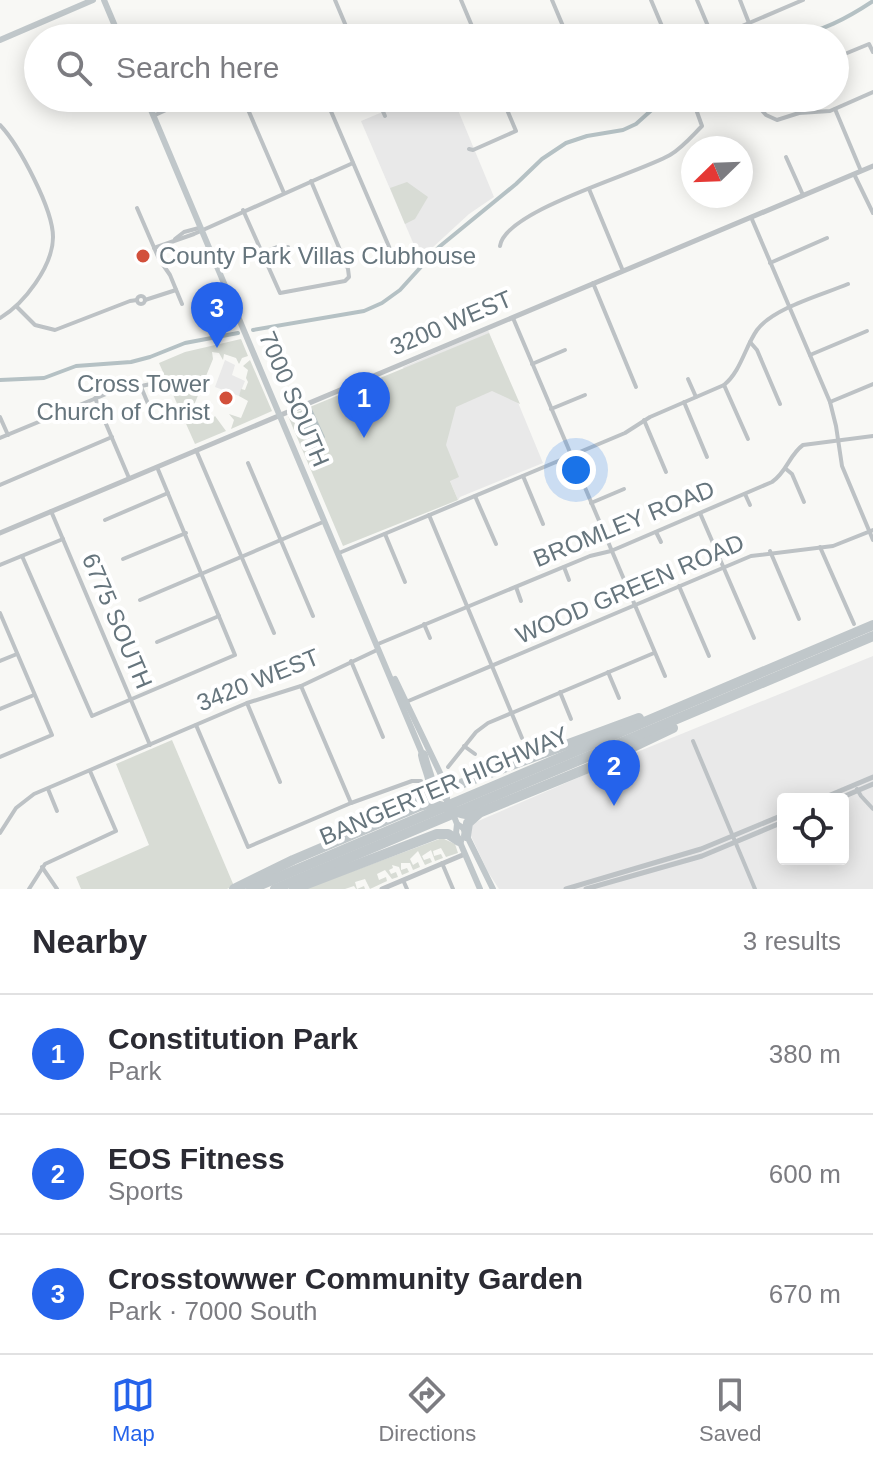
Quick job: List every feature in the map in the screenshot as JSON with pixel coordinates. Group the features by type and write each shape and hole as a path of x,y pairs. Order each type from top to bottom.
{"highway":[{"name":"BANGERTER HIGHWAY","path":"474,805 699,699 873,625"},
{"name":"BANGERTER HIGHWAY","path":"275,889 873,636"},
{"path":"443,781 455,786 657,711 699,699"},
{"path":"406,812 431,792 423,755"},
{"path":"294,889 430,824 442,827 449,805 475,779"},
{"path":"234,889 430,803 449,805 465,815 474,805"},
{"path":"430,824 445,833 463,838 474,805"},
{"name":"BANGERTER HIGHWAY","path":"251,889 430,824"}],"main road":[{"path":"37,24 93,0"},
{"path":"104,0 114,24"},
{"path":"0,40 24,30"},
{"name":"7000 SOUTH","path":"151,112 438,792 449,805"},
{"name":"7000 SOUTH","path":"389,670 443,781 457,824 463,828 465,854 480,889"},
{"name":"7000 SOUTH","path":"463,838 493,889"}],"street":[{"path":"335,0 345,24"},
{"path":"461,0 471,24"},
{"path":"552,0 562,24"},
{"path":"651,0 661,24"},
{"path":"697,0 707,24"},
{"path":"740,0 749,23 803,0"},
{"path":"784,0 787,7"},
{"path":"849,52 869,44 873,52"},
{"path":"849,103 873,92"},
{"path":"153,116 162,112"},
{"path":"249,112 284,193"},
{"path":"331,112 390,249"},
{"path":"383,112 385,116"},
{"path":"469,149 516,131 508,112"},
{"path":"500,246 502,236 520,221 672,154 702,123 698,112"},
{"path":"763,112 777,120 799,113 822,112"},
{"path":"836,112 861,171"},
{"path":"0,125 21,152 50,218 53,237 49,257 30,291 17,307 0,318"},
{"path":"786,157 803,195"},
{"path":"154,248 191,228 201,228 353,163"},
{"name":"3200 WEST","path":"0,533 873,166"},
{"path":"854,174 873,213"},
{"path":"243,210 280,293 348,279 348,269 311,181"},
{"path":"589,189 623,271"},
{"path":"137,208 182,304"},
{"path":"751,217 830,402 842,466 873,540"},
{"path":"770,263 827,238"},
{"path":"262,253 277,247 288,247"},
{"path":"593,283 636,387"},
{"path":"339,553 625,433 644,420 724,385 732,377 764,322 848,284"},
{"path":"17,307 35,325 55,330 130,301 137,300 142,304 145,300 176,290"},
{"path":"512,317 665,676"},
{"path":"809,355 867,331"},
{"path":"750,342 757,350 780,404"},
{"path":"532,364 565,350"},
{"path":"688,379 696,397"},
{"path":"0,438 111,392 161,382"},
{"path":"830,402 873,384"},
{"path":"724,385 748,439"},
{"path":"140,387 154,418"},
{"path":"551,409 585,395"},
{"path":"95,398 129,478"},
{"path":"684,402 707,457"},
{"path":"0,417 8,435"},
{"path":"644,420 666,472"},
{"name":"BROMLEY ROAD","path":"379,646 467,606 611,551 772,482 786,469 800,447 873,436"},
{"path":"0,485 112,437"},
{"path":"196,450 274,633"},
{"path":"248,463 313,616"},
{"path":"22,556 92,716 235,655 157,467"},
{"path":"786,469 793,476 804,502"},
{"path":"523,476 543,524"},
{"path":"591,503 624,489"},
{"path":"105,520 168,493"},
{"path":"745,494 750,505"},
{"path":"475,496 496,544"},
{"name":"6775 SOUTH","path":"51,511 150,745"},
{"path":"700,513 754,638"},
{"path":"429,515 522,738"},
{"path":"140,600 326,521"},
{"name":"WOOD GREEN ROAD","path":"406,702 724,567 770,551 844,543 871,531"},
{"path":"656,532 661,542"},
{"path":"123,559 186,533"},
{"path":"385,534 405,582"},
{"path":"0,565 63,539"},
{"path":"820,547 854,624"},
{"path":"770,551 799,619"},
{"path":"564,567 569,580"},
{"path":"679,586 709,656"},
{"path":"516,587 521,601"},
{"path":"0,613 52,735 0,757"},
{"path":"157,642 219,616"},
{"path":"424,624 430,638"},
{"name":"3420 WEST","path":"1,829 23,801 247,703 301,686 379,646"},
{"path":"448,767 484,726 654,653"},
{"path":"0,661 17,654"},
{"path":"351,661 383,737"},
{"path":"608,672 619,698"},
{"path":"301,686 351,803"},
{"path":"560,692 571,719"},
{"path":"0,709 34,695"},
{"path":"247,703 280,782"},
{"path":"196,725 248,847 351,803 412,781 421,781"},
{"path":"693,741 755,889"},
{"path":"464,746 475,754"},
{"path":"29,889 42,867 50,861 116,831 90,770"},
{"path":"848,793 873,777"},
{"path":"841,793 873,784"},
{"path":"857,788 873,809"},
{"path":"48,789 57,811"},
{"path":"586,889 702,856 777,818"},
{"path":"566,889 777,824"},
{"path":"382,889 465,854"},
{"path":"442,863 453,889"},
{"path":"42,867 57,889"},
{"path":"403,880 407,889"}],"shaded area":[{"path":"383,112 459,112 494,197 469,214 420,259 361,121"},
{"path":"407,182 428,197 415,219 405,224 390,188"},
{"path":"488,330 543,463 458,500 403,367"},
{"path":"489,333 520,404 492,391 456,407 446,445 459,477 450,481 458,500 343,546 288,416"},
{"path":"241,339 248,356 242,358 239,364 236,358 224,354 223,360 219,353 212,352 213,359 192,410 212,419 215,416 226,431 195,444 159,363 185,352"},
{"path":"225,360 235,365 232,375 245,381 239,396 215,387"},
{"path":"250,360 272,411 231,429 234,420 229,414 241,418 248,401 239,396 248,382 248,370 243,366"},
{"path":"311,407 325,437 313,451 300,424 300,412"},
{"path":"873,656 873,889 499,889 470,834 469,825 642,750"},
{"path":"172,740 234,886 227,889 81,889 76,877 149,845 116,764"},
{"path":"442,838 455,844 458,853 446,857 441,848 433,851 434,856 441,854 443,858 435,861 431,850 422,856 424,860 430,858 432,862 425,865 418,851 410,859 413,865 418,862 420,867 413,870 410,863 401,863 401,870 407,868 409,872 402,875 399,867 392,865 393,868 389,870 391,874 396,872 398,877 392,879 385,870 377,874 379,880 386,877 387,881 370,889 365,879 355,882 357,889 354,886 345,889 305,889"}],"waterway":[{"path":"833,24 873,1"},
{"path":"253,330 364,311 382,303 400,290 439,247 542,159 566,143 623,130 649,112"},
{"path":"0,380 44,378 76,366 131,362 185,343 238,333"}],"place":[{"name":"County Park Villas Clubhouse","path":"143,256"},
{"name":"Crosstowwer Community Garden","path":"217,348"},
{"name":"Cross Tower Church of Christ","path":"226,398"},
{"name":"Constitution Park","path":"364,438"},
{"name":"EOS Fitness","path":"614,806"}]}
